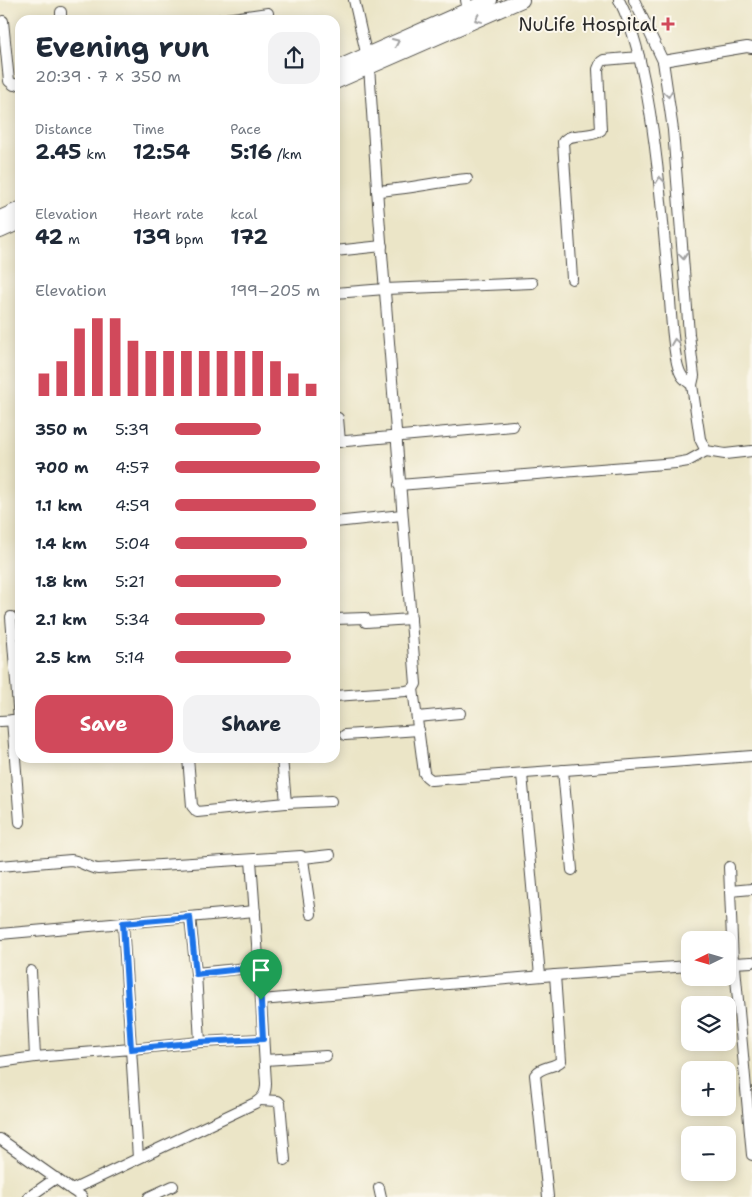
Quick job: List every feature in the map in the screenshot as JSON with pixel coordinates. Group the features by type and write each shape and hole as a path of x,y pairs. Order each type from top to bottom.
{"highway":[{"path":"340,79 367,61 467,5 490,0"},
{"path":"340,68 367,61 522,0"},
{"path":"1,214 15,210"},
{"path":"0,231 15,224"}],"street":[{"path":"354,0 367,61 416,679 414,689 424,773 428,779 437,780 752,756"},
{"path":"618,0 639,57 654,132 672,323 678,364 682,378 692,385"},
{"path":"634,0 663,61 673,130 694,376 692,385 700,439 706,451"},
{"path":"254,15 268,13"},
{"path":"3,21 9,81 15,85"},
{"path":"663,61 747,47 752,48"},
{"path":"572,279 563,142 567,138 597,133 601,130 598,69 601,62 604,60 639,57"},
{"path":"377,191 405,189 429,183 468,178"},
{"path":"340,250 382,246"},
{"path":"340,293 385,289 532,284"},
{"path":"340,442 512,426"},
{"path":"400,485 676,463 688,461 706,451 725,454 752,451"},
{"path":"340,521 402,515"},
{"path":"11,617 15,686"},
{"path":"340,618 365,618 366,622 411,619"},
{"path":"340,696 414,689"},
{"path":"417,717 460,713"},
{"path":"0,722 15,720"},
{"path":"345,735 419,730"},
{"path":"18,763 20,822"},
{"path":"188,763 192,806 196,812 331,801"},
{"path":"282,763 286,804"},
{"path":"563,770 572,870"},
{"path":"522,774 540,976"},
{"path":"0,866 71,860 89,868 98,869 330,855"},
{"path":"303,858 311,914"},
{"path":"72,1190 194,1133 263,1097 266,1090 265,1060 251,860"},
{"path":"729,867 730,931"},
{"path":"730,891 752,890"},
{"path":"0,934 255,911"},
{"path":"190,917 200,1042"},
{"path":"123,923 138,1158"},
{"path":"736,963 752,962"},
{"path":"196,974 259,967"},
{"path":"261,1000 555,974 681,967"},
{"path":"31,971 35,1057"},
{"path":"548,1197 535,1075 539,1070 556,1066 561,1061 555,974"},
{"path":"733,986 752,1155"},
{"path":"0,1062 200,1042 263,1039"},
{"path":"265,1060 326,1056"},
{"path":"260,1100 278,1101 280,1103 285,1160"},
{"path":"0,1140 82,1197"},
{"path":"29,1197 56,1178"},
{"path":"149,1197 173,1186"}],"place":[{"name":"NuLife Hospital","path":"668,24"}],"route":[{"path":"190,917 196,974 259,967 261,1000 263,1039 200,1042 131,1049 123,923 190,917"}]}
